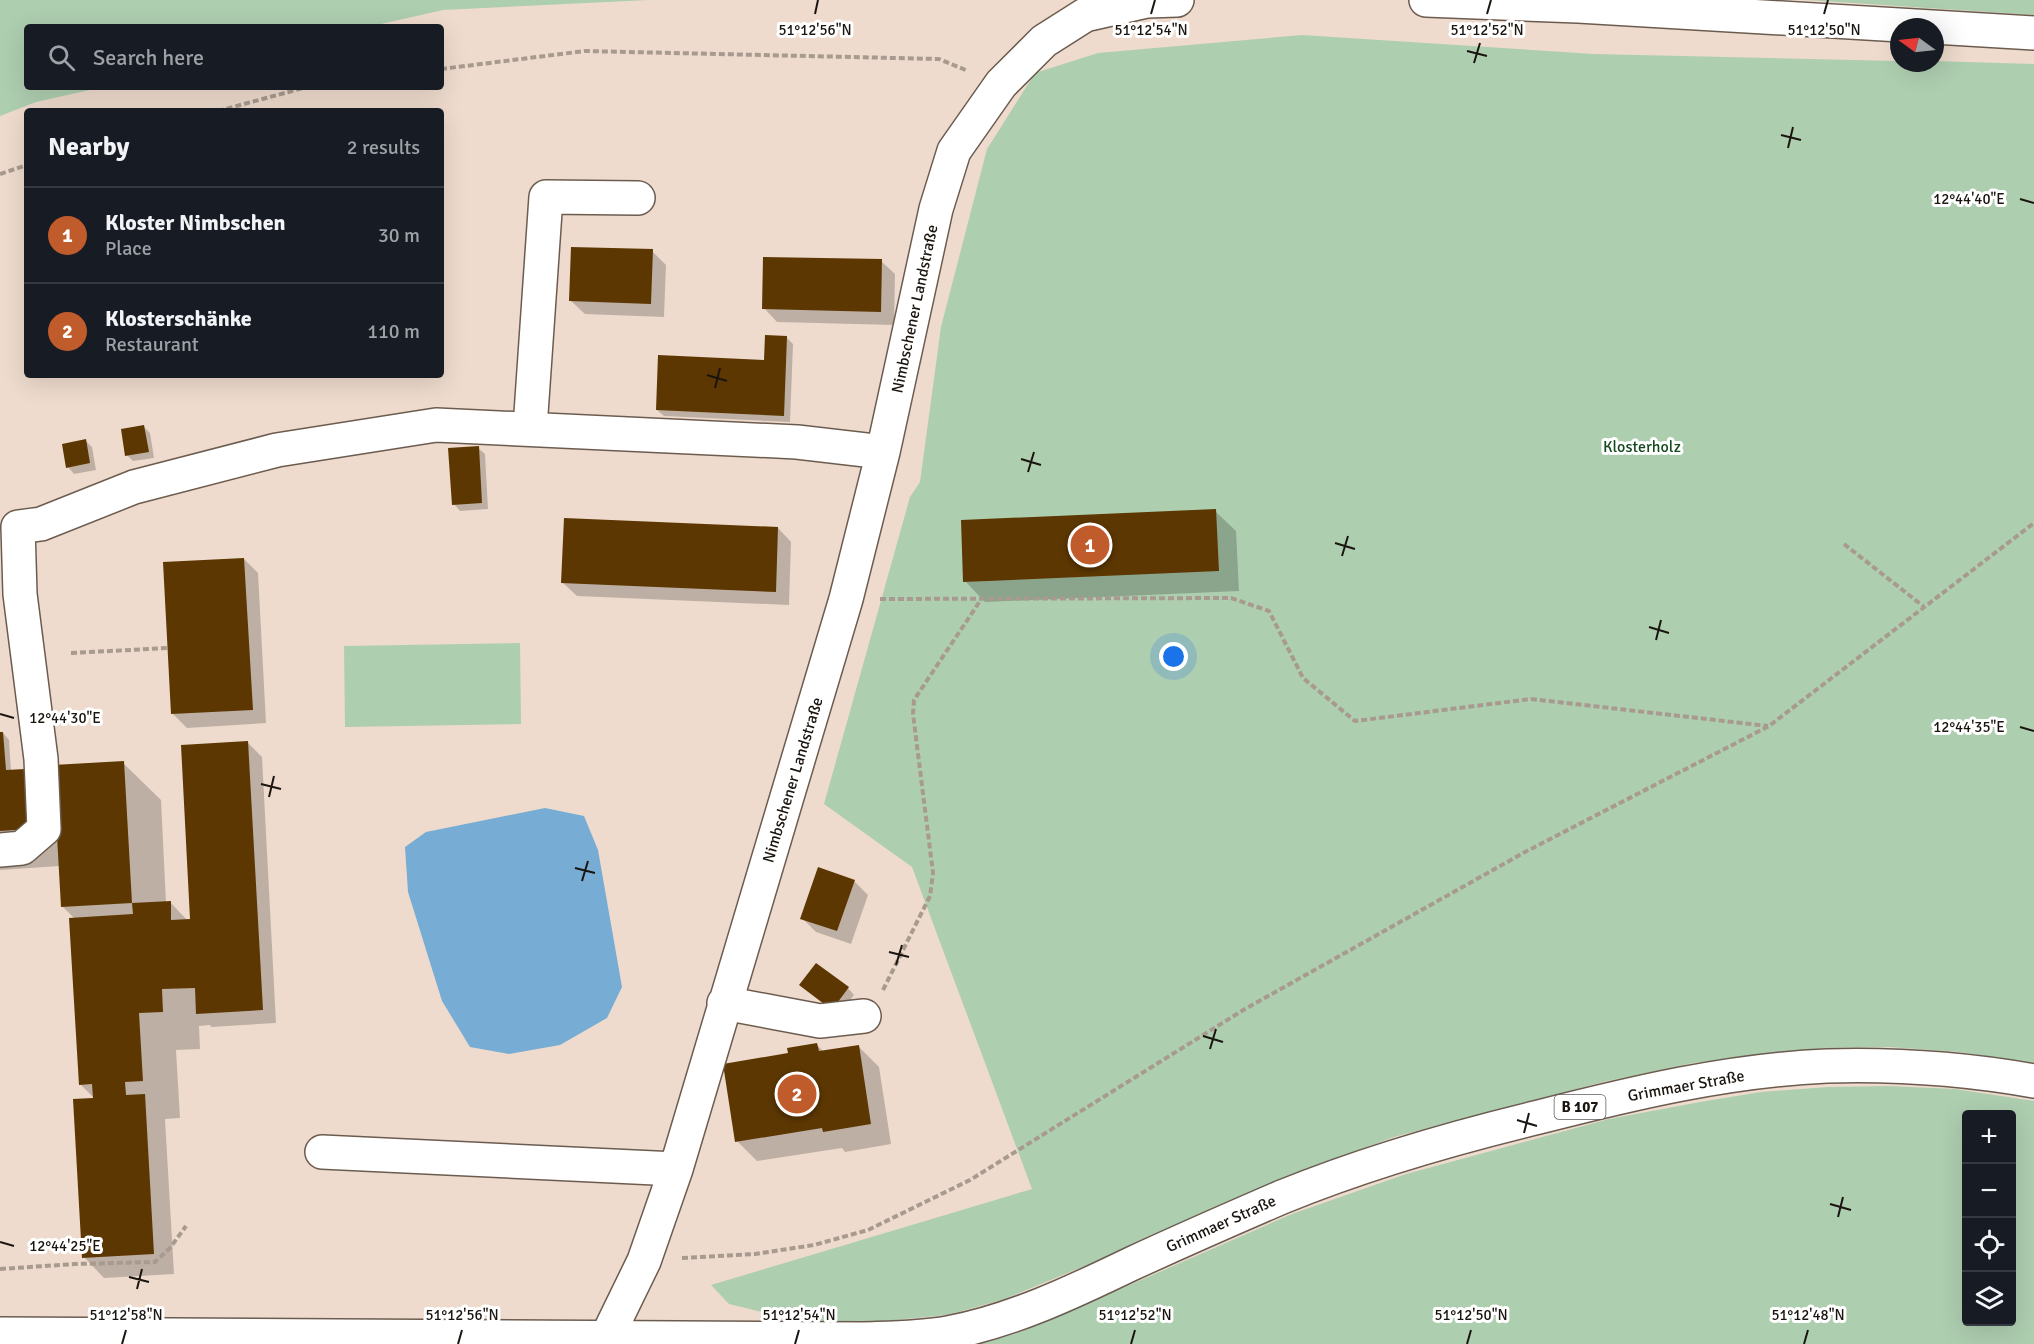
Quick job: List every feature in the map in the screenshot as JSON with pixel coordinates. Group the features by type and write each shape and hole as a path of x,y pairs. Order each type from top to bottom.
{"main road":[{"name":"Nimbschener Landstraße","path":"608,1340 644,1261 676,1169 846,599 884,452 936,209 954,152 1001,84 1044,41 1085,15 1147,1 1177,0"},
{"path":"1426,0 1578,6 2034,33"},
{"path":"530,428 546,196 638,198"},
{"path":"0,850 22,848 44,829 41,759 9,524 41,524 134,487 278,450 436,425 797,442 884,452"},
{"path":"724,1003 820,1021 864,1016"},
{"name":"Grimmaer Straße","path":"608,1340 863,1339 950,1332 1008,1317 1094,1282 1284,1197 1399,1155 1607,1100 1696,1081 1824,1066 1889,1065 1991,1074 2034,1081"},
{"path":"322,1152 676,1169"},
{"name":"B 107","path":"0,1334 608,1340"}],"path":[{"path":"444,69 585,51 939,59 1001,84"},
{"path":"229,108 296,90"},
{"path":"0,174 24,166"},
{"path":"644,1261 755,1254 814,1245 868,1230 970,1180 1245,1009 1525,852 1769,726 2034,523"},
{"path":"1844,543 1923,606"},
{"path":"846,599 1231,598 1269,611 1303,678 1355,721 1531,699 1769,726"},
{"path":"864,1016 888,984 930,896 933,873 913,714 914,700 980,600"},
{"path":"70,653 168,648"},
{"path":"0,1269 155,1262 170,1248 186,1226"}],"green space":[{"path":"0,0 649,0 443,10 381,24 24,24 24,90 90,90 36,102 0,116"},
{"path":"1807,0 2034,0 2034,15"},
{"name":"Klosterholz","path":"1302,35 1594,54 1890,61 1890,72 1944,72 1944,61 2034,64 2034,1063 1959,1052 1889,1047 1824,1048 1693,1063 1603,1082 1394,1137 1278,1180 1002,1300 947,1315 863,1323 804,1322 729,1304 711,1285 1032,1189 912,867 824,804 910,497 920,482 941,327 987,149 1035,73 1098,53"},
{"path":"520,643 521,724 345,727 344,646"},
{"path":"1888,1086 1955,1089 2034,1101 2034,1344 979,1344 1045,1322 1292,1214 1406,1174 1609,1119 1761,1092 1828,1087"}],"water":[{"path":"545,808 584,816 598,850 622,987 607,1018 560,1045 509,1054 470,1047 442,1001 408,892 405,847 426,832"}],"building":[{"path":"571,247 653,249 651,304 569,301"},
{"path":"763,257 882,259 881,312 762,309"},
{"path":"765,335 787,336 784,416 656,410 658,355 764,360"},
{"path":"144,425 149,452 125,456 121,429"},
{"path":"86,439 90,463 66,468 62,444"},
{"path":"479,446 482,503 452,505 448,448"},
{"path":"1216,509 1219,571 963,582 961,520"},
{"path":"564,518 778,527 776,592 561,583"},
{"path":"244,558 253,710 171,714 163,562"},
{"path":"0,732 3,732 6,770 25,769 29,829 0,831"},
{"path":"248,741 263,1010 196,1014 195,988 162,989 163,1012 139,1013 143,1081 125,1082 126,1095 145,1094 154,1254 82,1258 73,1099 93,1098 92,1084 79,1085 69,918 133,914 132,903 171,901 171,920 190,919 181,745"},
{"path":"124,761 132,903 61,907 53,765"},
{"path":"818,867 855,880 837,931 800,919"},
{"path":"816,963 849,987 832,1010 799,985"},
{"path":"817,1043 819,1051 859,1045 871,1124 823,1132 822,1128 735,1142 723,1064 788,1053 787,1048"}],"place":[{"name":"Kloster Nimbschen","path":"1090,545"},
{"name":"Klosterschänke","path":"797,1094"}]}
